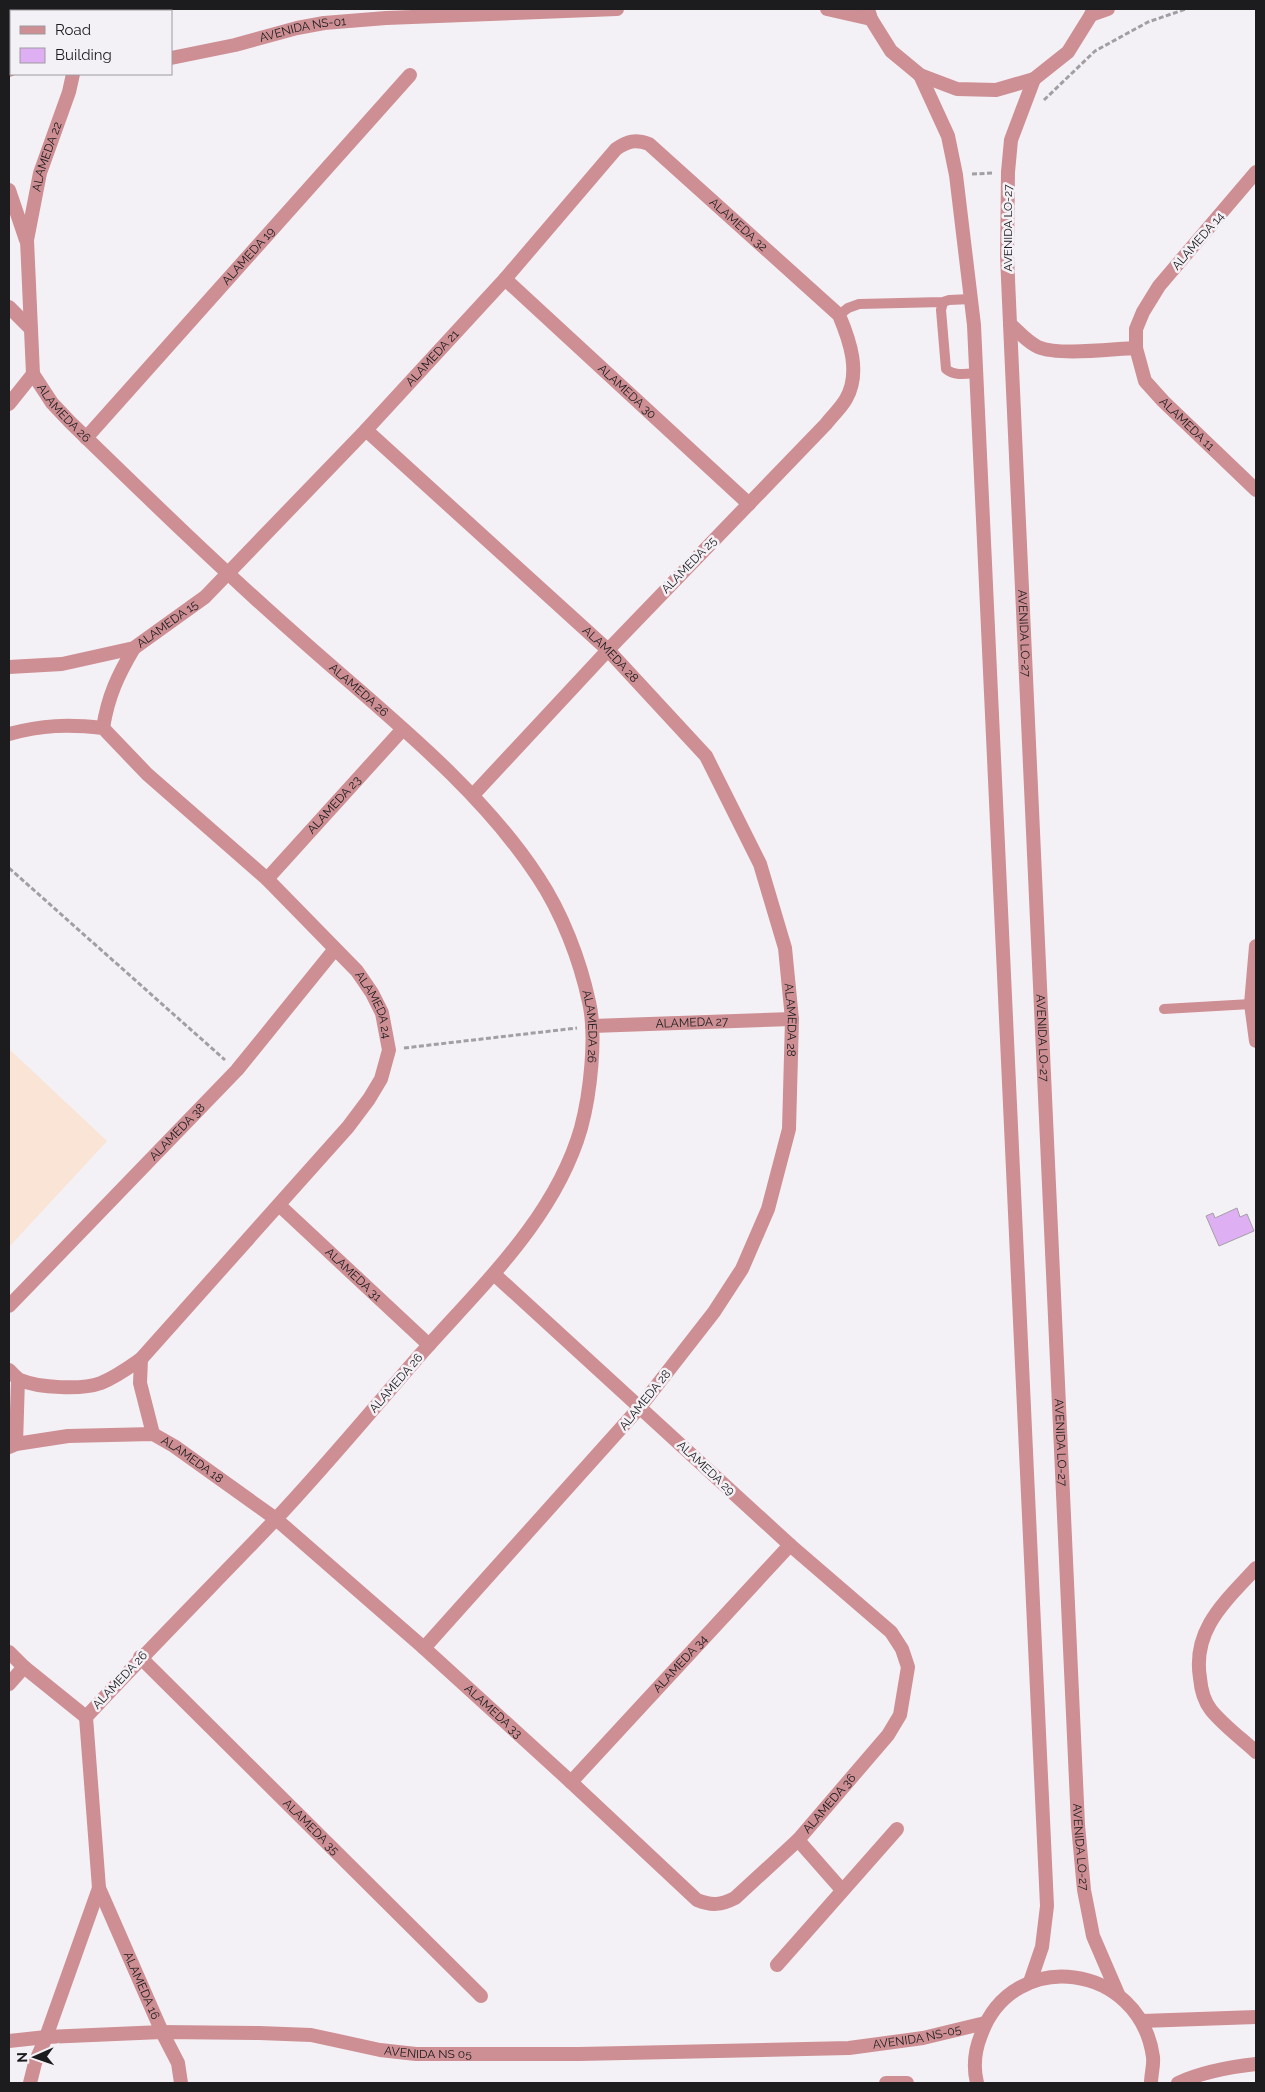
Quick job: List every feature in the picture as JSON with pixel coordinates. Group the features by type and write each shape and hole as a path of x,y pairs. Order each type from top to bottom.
{"street":[{"name":"AVENIDA NS-01","path":"172,58 235,45 297,28 324,23 386,18 617,9"},
{"path":"827,9 869,14 891,51 920,75 957,89 976,90 996,90 1034,79 1068,52 1092,12 1108,9"},
{"name":"ALAMEDA 22","path":"33,374 27,240 40,173 69,92 73,75"},
{"name":"ALAMEDA 19","path":"86,438 410,75"},
{"path":"920,75 948,136 956,175 971,299 977,373 1047,1906 1042,1947 1030,1982"},
{"name":"AVENIDA LO-27","path":"1034,79 1011,140 1008,172 1007,256 1078,1825 1084,1890 1093,1936 1118,1994"},
{"name":"ALAMEDA 21","path":"227,574 366,430 505,279 616,149 632,140"},
{"name":"ALAMEDA 32","path":"632,140 649,144 839,316"},
{"name":"ALAMEDA 14","path":"1143,312 1159,286 1256,172"},
{"name":"ALAMEDA 22","path":"9,190 27,240"},
{"name":"ALAMEDA 30","path":"505,279 749,504"},
{"path":"9,308 31,329"},
{"name":"ALAMEDA 11","path":"1143,312 1136,329 1136,348 1145,381 1163,402 1256,490"},
{"name":"ALAMEDA 25","path":"473,795 608,650 826,424 846,399 853,378 853,358 848,338 839,316"},
{"path":"1010,324 1036,346 1047,350 1074,351 1136,348"},
{"path":"9,404 33,374"},
{"name":"ALAMEDA 26","path":"33,374 52,403 227,574 473,795 512,841 540,879 564,926 576,958 590,1003 592,1026 588,1092 580,1130 570,1156 540,1215 494,1274 276,1518 140,1658 86,1717"},
{"name":"ALAMEDA 28","path":"366,430 608,650 706,756 760,864 785,948 792,1019 789,1129 768,1209 742,1269 714,1312 640,1407 424,1648"},
{"name":"ALAMEDA 15","path":"9,667 62,664 134,648 205,597 227,574"},
{"path":"9,734 35,727 69,724 103,728 110,694 117,677 134,648"},
{"name":"ALAMEDA 24","path":"13,1374 35,1384 67,1387 99,1384 119,1375 141,1359 348,1127 370,1099 381,1079 389,1050 382,1013 372,993 357,971 267,879 147,774 103,728"},
{"name":"ALAMEDA 23","path":"267,879 402,730"},
{"path":"1256,946 1254,1004 1256,1041"},
{"name":"ALAMEDA 38","path":"9,1306 237,1070 335,949"},
{"name":"ALAMEDA 27","path":"592,1026 792,1019"},
{"name":"ALAMEDA 31","path":"278,1205 429,1345"},
{"name":"ALAMEDA 29","path":"494,1274 790,1545 891,1632 902,1649 908,1667"},
{"path":"141,1359 140,1383 153,1434"},
{"path":"12,1445 13,1374"},
{"name":"ALAMEDA 18","path":"12,1445 68,1436 153,1434 188,1456 276,1518"},
{"name":"ALAMEDA 33","path":"276,1518 424,1648 697,1900 708,1905"},
{"name":"ALAMEDA 34","path":"571,1782 790,1545"},
{"path":"1256,1568 1213,1615 1201,1642 1198,1666 1202,1693 1211,1710 1256,1752"},
{"path":"9,1652 24,1667 86,1717"},
{"name":"ALAMEDA 35","path":"140,1658 481,1996"},
{"path":"9,1684 24,1667"},
{"name":"ALAMEDA 36","path":"708,1905 724,1904 735,1898 798,1840 888,1734 900,1715 908,1667"},
{"name":"ALAMEDA 16","path":"86,1717 99,1888 162,2032 178,2063 181,2083"},
{"path":"777,1965 897,1830"},
{"path":"798,1840 842,1890"},
{"name":"ALAMEDA 16","path":"30,2083 35,2062 46,2037 99,1888"},
{"path":"977,2083 975,2073 976,2047 985,2023 1004,1998 1030,1982 1061,1975 1091,1979 1118,1994 1132,2006 1142,2020 1154,2058 1150,2083"},
{"path":"1142,2020 1256,2017"},
{"name":"AVENIDA NS-05","path":"849,2048 923,2038 985,2023"},
{"name":"AVENIDA NS 05","path":"9,2041 46,2037 162,2032 311,2035 380,2050 416,2054 589,2054 849,2048"},
{"path":"1178,2083 1214,2071 1256,2064"},
{"path":"886,2083 907,2083"}],"lane":[{"path":"839,316 848,308 859,304 943,302 971,299"},
{"path":"943,302 941,310 946,369 958,374 977,373"},
{"path":"1164,1010 1254,1004"}],"path":[{"path":"1041,102 1095,51 1148,22 1186,9"},
{"path":"956,175 1008,172"},
{"path":"9,868 237,1070"},
{"path":"389,1050 592,1026"}],"shaded area":[{"path":"9,1049 107,1141 9,1247"}],"building":[{"path":"1237,1208 1240,1217 1247,1214 1254,1231 1219,1246 1206,1216 1213,1213 1215,1218"}]}
